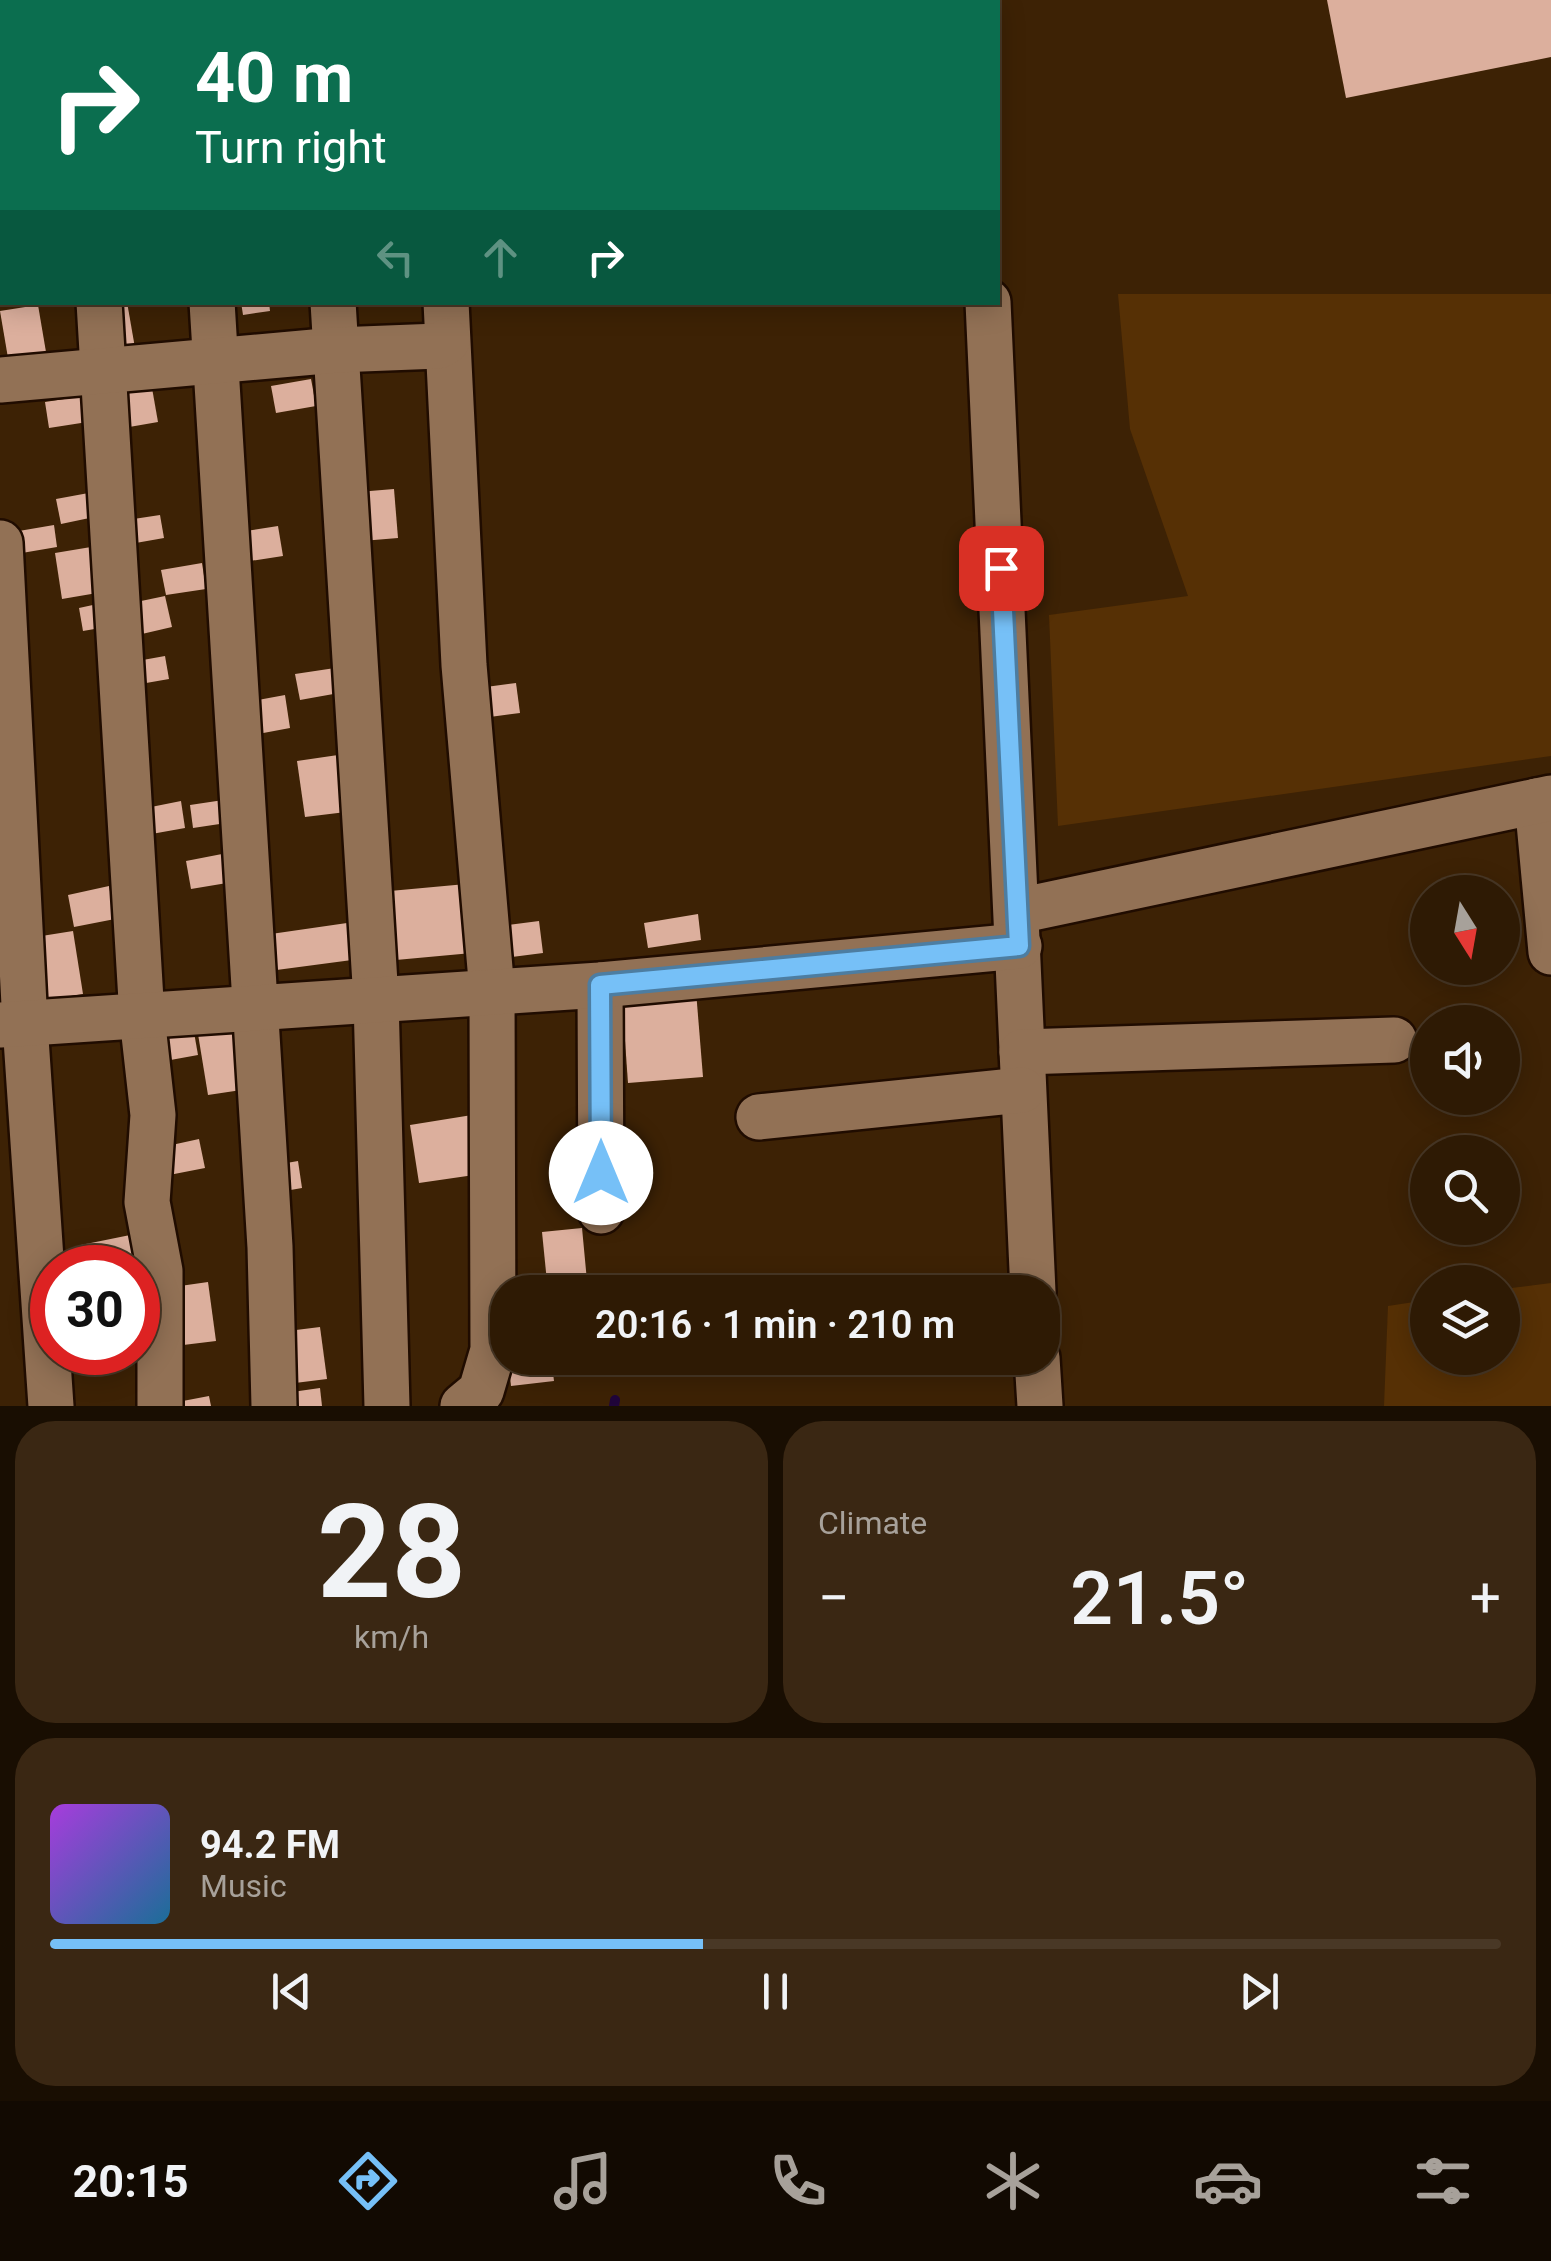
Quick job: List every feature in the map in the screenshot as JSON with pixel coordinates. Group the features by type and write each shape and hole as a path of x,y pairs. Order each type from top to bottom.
{"street":[{"path":"99,305 142,1017 152,1114 146,1202 160,1270 160,1406"},
{"path":"212,305 256,1008 274,1406"},
{"path":"332,305 376,1000 387,1406"},
{"path":"988,305 1032,1275"},
{"path":"0,380 336,350 439,346 447,322"},
{"path":"447,322 464,665 492,992 493,1350 482,1391 463,1406"},
{"path":"0,542 12,1025 51,1406"},
{"path":"12,1025 600,985 1018,928 1544,799 1551,952"},
{"path":"600,985 601,1211"},
{"path":"759,1117 1022,1071 1394,1040"},
{"path":"1038,1375 1040,1406"}],"shaded area":[{"path":"1118,294 1551,294 1551,756 1058,826 1049,615 1188,596 1130,429"},
{"path":"1551,1283 1551,1406 1384,1406 1388,1306 1410,1303 1410,1375 1520,1375 1520,1287"}],"building":[{"path":"1327,0 1551,0 1551,57 1346,98"},
{"path":"38,305 46,352 8,358 0,311"},
{"path":"110,305 128,305 135,348 118,351"},
{"path":"241,305 269,305 270,311 243,315"},
{"path":"311,379 316,406 276,413 271,386"},
{"path":"152,388 158,422 112,430 108,396"},
{"path":"90,395 94,421 49,428 45,402"},
{"path":"394,489 398,538 362,541 358,492"},
{"path":"94,492 99,516 61,524 56,499"},
{"path":"160,515 164,538 130,544 127,520"},
{"path":"54,525 57,547 16,554 13,532"},
{"path":"278,526 283,556 237,563 233,533"},
{"path":"97,546 103,592 62,599 55,553"},
{"path":"202,563 206,589 166,595 161,570"},
{"path":"165,596 172,627 129,637 122,605"},
{"path":"102,603 106,627 83,631 79,608"},
{"path":"165,656 169,679 129,686 126,663"},
{"path":"335,668 339,693 300,700 295,674"},
{"path":"516,683 520,713 475,719 471,689"},
{"path":"285,695 290,728 252,735 247,702"},
{"path":"338,755 346,812 305,817 297,761"},
{"path":"230,799 233,822 193,828 190,805"},
{"path":"181,801 185,828 146,835 141,809"},
{"path":"222,854 227,883 191,889 186,861"},
{"path":"466,884 472,953 385,961 379,892"},
{"path":"109,886 115,919 74,927 68,895"},
{"path":"698,914 701,940 648,948 644,923"},
{"path":"539,921 543,953 497,959 493,927"},
{"path":"347,923 352,960 269,971 264,935"},
{"path":"73,931 83,994 40,1001 29,938"},
{"path":"696,991 703,1077 628,1083 622,998"},
{"path":"192,1021 198,1055 154,1063 148,1029"},
{"path":"237,1021 248,1089 208,1095 197,1028"},
{"path":"472,1115 481,1174 419,1183 410,1125"},
{"path":"199,1139 205,1168 164,1176 158,1148"},
{"path":"298,1161 302,1188 279,1192 275,1165"},
{"path":"582,1228 586,1275 546,1275 542,1232"},
{"path":"140,1233 139,1245 81,1245"},
{"path":"208,1282 216,1341 175,1346 166,1288"},
{"path":"320,1327 327,1379 287,1384 280,1332"},
{"path":"510,1375 553,1375 554,1381 511,1386"},
{"path":"320,1388 322,1406 280,1406 278,1394"},
{"path":"209,1396 211,1406 167,1406 167,1404"}],"waterway":[{"path":"614,1406 615,1400"}],"route":[{"path":"601,1173 600,985 1019,946 1001,568"}]}
